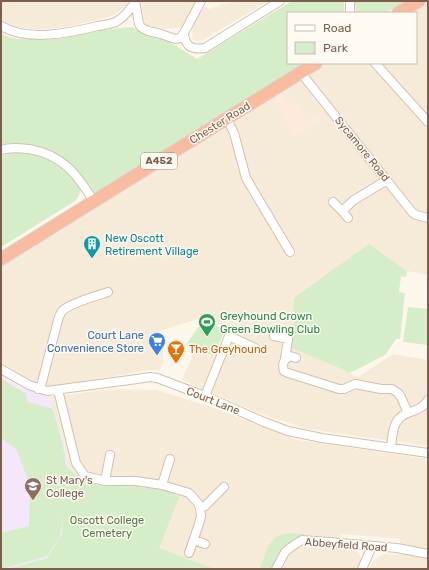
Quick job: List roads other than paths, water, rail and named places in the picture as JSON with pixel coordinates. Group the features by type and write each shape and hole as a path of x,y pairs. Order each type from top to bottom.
{"highway":[{"path":"400,12 419,1"},
{"name":"Chester Road","path":"1,259 314,64"}],"street":[{"path":"135,1 139,24 144,29 175,39 180,38 184,33 201,1"},
{"path":"1,26 29,35 80,31 115,22 128,12 135,1"},
{"path":"184,33 184,40 187,45 199,49 205,48 280,1"},
{"path":"350,1 350,12"},
{"path":"376,64 428,122"},
{"name":"Sycamore Road","path":"301,72 412,212 416,215 428,218"},
{"path":"227,119 234,133 246,178 290,252"},
{"path":"1,150 15,148 50,155 66,165 74,173 94,202"},
{"path":"342,211 354,200 387,180"},
{"path":"333,202 348,218"},
{"path":"38,389 42,386 61,312 75,304 108,292"},
{"path":"205,396 229,336 255,348"},
{"path":"274,336 288,339 283,363 284,371 288,374 339,389 344,389 355,384 381,389 392,389 401,397 408,413"},
{"path":"285,359 290,356 296,358"},
{"name":"Court Lane","path":"1,369 28,385 48,391 150,377 157,378 205,396 288,431 322,438 428,453"},
{"path":"58,390 76,463 85,476 105,481 136,481 162,485 189,493 198,503 201,516 189,553"},
{"path":"391,448 394,427 397,422 401,417 421,408 428,400"},
{"path":"105,481 110,455"},
{"path":"162,485 170,459"},
{"path":"200,508 217,498 224,487"},
{"path":"194,540 205,544"},
{"name":"Abbeyfield Road","path":"276,569 285,552 291,546 302,540 397,548 428,554"},
{"path":"362,569 372,546"}],"place":[{"name":"New Oscott Retirement Village","path":"92,259"},
{"name":"Greyhound Crown Green Bowling Club","path":"207,337"},
{"name":"Court Lane Convenience Store","path":"157,356"},
{"name":"The Greyhound","path":"176,364"},
{"name":"St Mary's College","path":"33,501"}],"park label":[{"name":"Oscott College Cemetery","path":"107,526"}]}
